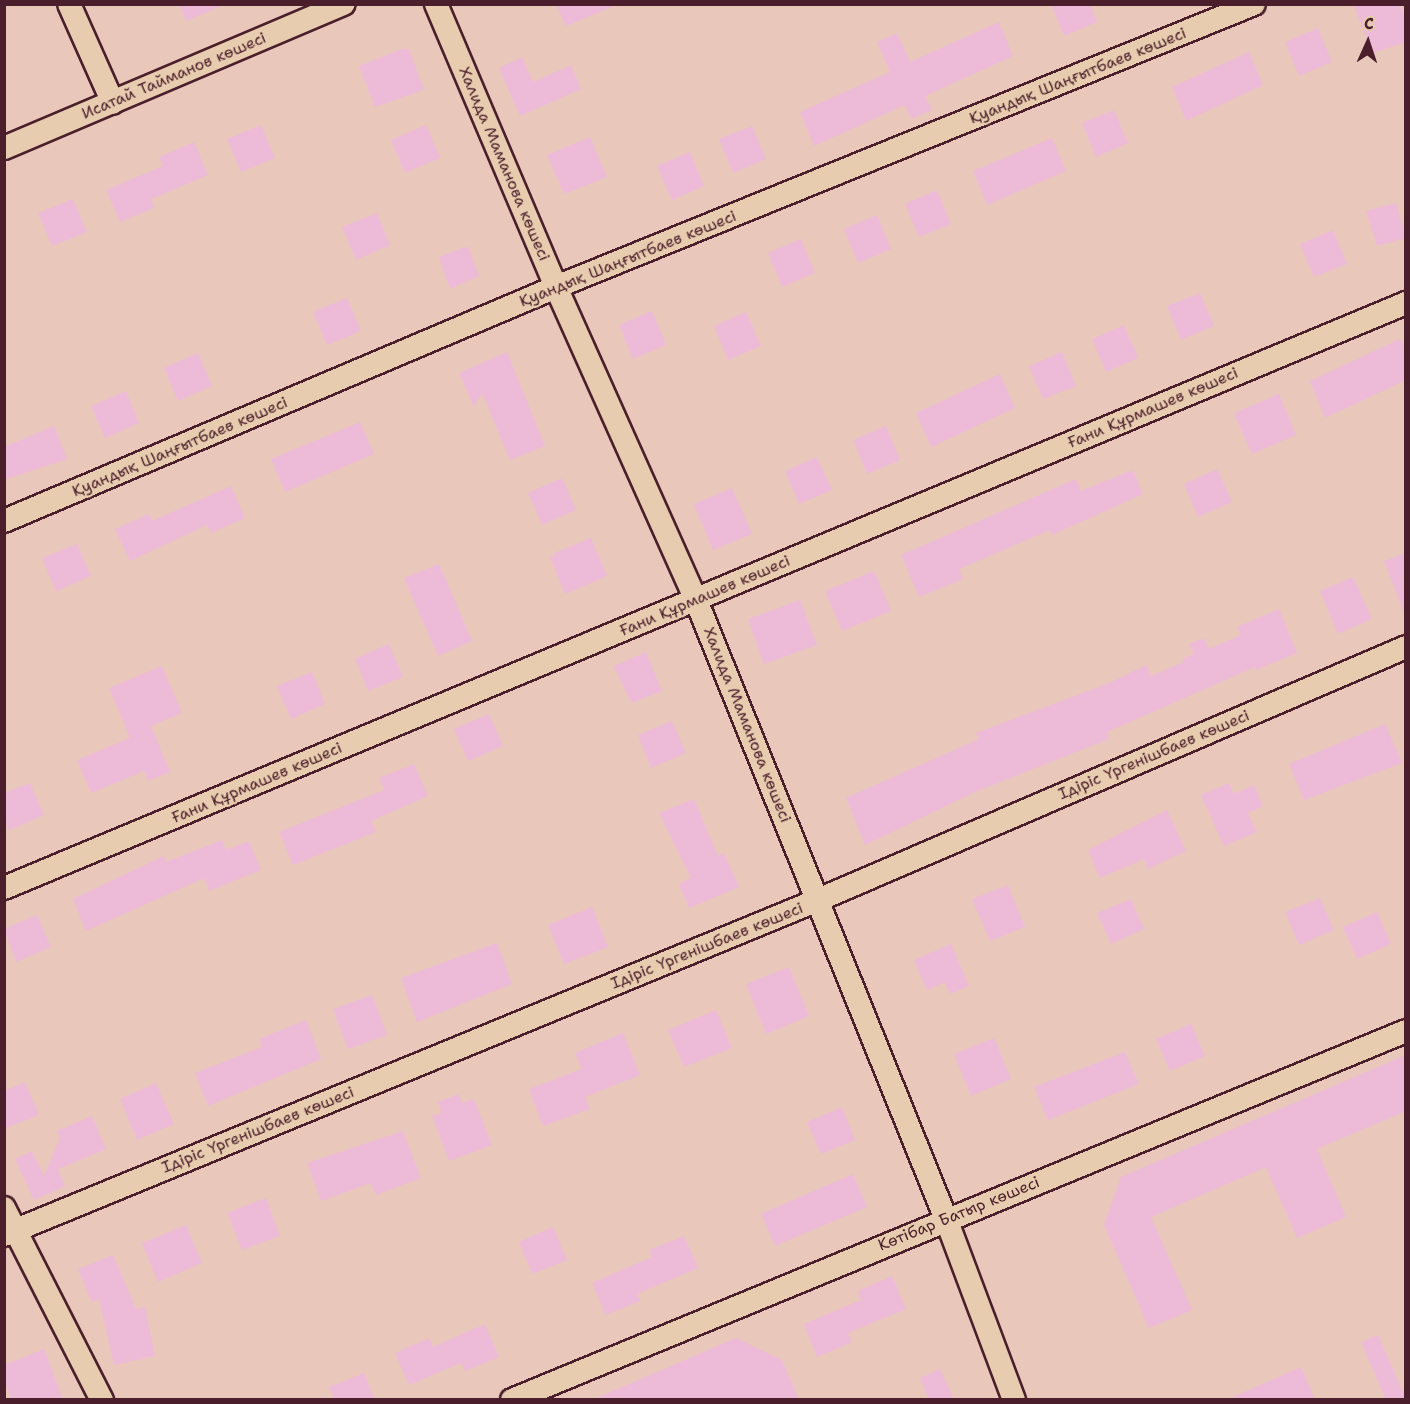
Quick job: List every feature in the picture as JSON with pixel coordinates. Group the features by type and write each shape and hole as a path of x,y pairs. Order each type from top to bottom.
{"street":[{"path":"69,4 113,102"},
{"name":"Исатай Тайманов көшесі","path":"4,148 344,4"},
{"name":"Халида Маманова көшесі","path":"436,4 556,288 696,600 946,1219 1014,1400"},
{"name":"Қуандық Шаңғытбаев көшесі","path":"4,521 556,288 1254,4"},
{"name":"Ғани Құрмашев көшесі","path":"4,888 1406,303"},
{"name":"Ідіріс Үргенішбаев көшесі","path":"10,1232 818,900 1406,647"},
{"name":"Көтібар Батыр көшесі","path":"512,1400 1406,1031"},
{"path":"4,1208 10,1232 102,1400"}],"building":[{"path":"179,4 226,4 186,21"},
{"path":"556,4 617,4 617,5 566,26"},
{"path":"1051,4 1090,4 1097,22 1064,36"},
{"path":"1353,4 1399,4 1406,21 1406,42 1373,53"},
{"path":"999,22 1013,56 925,96 932,110 911,119 905,105 814,146 800,112 890,72 877,42 897,33 910,62"},
{"path":"1318,28 1332,62 1299,76 1285,42"},
{"path":"402,49 409,49 424,90 375,107 359,66"},
{"path":"1249,52 1263,85 1186,121 1172,87"},
{"path":"522,57 533,82 571,65 581,89 520,116 499,68"},
{"path":"1114,110 1128,143 1096,157 1082,123"},
{"path":"261,125 275,158 241,172 227,139"},
{"path":"426,125 440,158 405,173 391,140"},
{"path":"752,126 766,159 733,173 719,139"},
{"path":"590,137 607,177 564,194 547,155"},
{"path":"1052,138 1066,171 987,205 973,171"},
{"path":"194,142 208,175 151,199 154,208 120,222 106,190 163,166 159,157"},
{"path":"690,152 704,186 672,200 657,166"},
{"path":"937,190 951,224 919,237 905,204"},
{"path":"73,199 87,232 52,246 38,213"},
{"path":"1396,203 1406,238 1377,246 1366,211"},
{"path":"377,213 390,245 356,260 342,227"},
{"path":"877,215 891,249 858,263 844,229"},
{"path":"1333,230 1347,264 1314,277 1300,244"},
{"path":"801,239 815,273 782,287 768,253"},
{"path":"468,246 479,276 450,289 439,257"},
{"path":"1200,293 1214,326 1181,340 1167,306"},
{"path":"347,298 361,331 327,345 313,312"},
{"path":"652,311 666,345 633,359 619,325"},
{"path":"746,312 761,346 728,360 714,326"},
{"path":"1124,325 1138,358 1106,372 1092,339"},
{"path":"1400,339 1406,352 1406,380 1325,418 1310,381"},
{"path":"507,352 545,446 510,460 482,393 474,407 459,373"},
{"path":"1062,352 1076,386 1043,399 1029,366"},
{"path":"198,353 212,386 178,401 164,368"},
{"path":"1000,374 1015,408 931,447 916,413"},
{"path":"126,391 139,423 105,438 91,406"},
{"path":"1279,394 1296,435 1252,454 1234,413"},
{"path":"360,422 374,454 285,492 271,459"},
{"path":"54,426 67,459 4,480 4,447"},
{"path":"886,426 900,460 867,474 853,440"},
{"path":"817,457 832,490 799,504 785,471"},
{"path":"1217,469 1232,502 1198,517 1184,484"},
{"path":"1133,470 1143,494 1052,535 1050,530 959,569 963,579 919,597 901,555 1076,479 1081,491"},
{"path":"562,478 576,510 542,525 528,493"},
{"path":"231,486 245,518 211,533 207,525 130,561 115,529 149,514 152,521"},
{"path":"732,488 752,534 713,550 694,504"},
{"path":"591,538 607,576 565,594 549,555 556,558 554,553"},
{"path":"77,544 91,576 56,591 42,558"},
{"path":"1406,553 1406,613 1404,613 1384,561"},
{"path":"439,564 472,641 438,656 404,578"},
{"path":"874,571 891,611 842,631 825,591"},
{"path":"1353,577 1372,619 1338,634 1320,591"},
{"path":"800,600 817,645 764,664 748,619"},
{"path":"1279,609 1297,653 1256,670 1255,667 1107,732 1109,739 975,792 865,845 846,798 979,739 976,733 1112,682 1146,665 1151,676 1184,662 1182,659 1194,654 1189,644 1204,638 1209,649 1241,635 1237,627"},
{"path":"389,644 403,677 368,691 355,659"},
{"path":"646,652 662,691 631,703 614,666"},
{"path":"162,666 182,713 151,726 170,772 148,781 144,771 91,793 77,760 130,738 109,688"},
{"path":"312,672 325,704 291,719 277,686"},
{"path":"489,714 503,746 468,761 454,729"},
{"path":"672,721 686,753 651,768 638,735"},
{"path":"1385,724 1402,763 1304,800 1289,764"},
{"path":"414,764 428,796 371,821 376,832 293,865 279,832 384,790 379,778"},
{"path":"30,783 44,815 9,830 4,819 4,793"},
{"path":"1229,783 1234,794 1254,785 1263,806 1248,813 1257,832 1224,846 1201,795"},
{"path":"694,799 718,856 724,853 739,887 689,908 679,884 691,878 659,813"},
{"path":"1167,810 1186,851 1148,869 1144,859 1100,878 1088,850"},
{"path":"222,840 226,850 249,841 261,870 209,891 204,878 86,931 73,899 164,856 166,862"},
{"path":"1008,885 1025,927 990,941 972,899"},
{"path":"1320,898 1334,930 1299,945 1285,912"},
{"path":"1131,899 1144,929 1111,944 1097,913"},
{"path":"592,907 608,947 564,964 548,925"},
{"path":"1377,912 1391,944 1357,959 1343,927"},
{"path":"37,915 51,947 16,962 4,929"},
{"path":"497,943 512,984 417,1022 401,978"},
{"path":"951,944 969,986 950,994 945,982 927,990 914,960"},
{"path":"789,967 809,1016 766,1034 746,984"},
{"path":"372,995 387,1035 348,1049 333,1009"},
{"path":"716,1010 732,1048 684,1067 668,1030"},
{"path":"306,1020 321,1059 208,1106 195,1073 262,1047 259,1039"},
{"path":"1191,1024 1205,1056 1170,1071 1156,1039"},
{"path":"623,1033 640,1075 585,1097 590,1109 543,1126 529,1089 582,1069 575,1053"},
{"path":"994,1038 1011,1079 971,1096 954,1054"},
{"path":"1125,1052 1139,1084 1048,1120 1034,1087"},
{"path":"1406,1055 1406,1111 1317,1149 1346,1217 1297,1238 1266,1167 1151,1217 1192,1310 1149,1328 1104,1225 1121,1177"},
{"path":"25,1082 39,1115 4,1129 4,1091"},
{"path":"156,1083 174,1124 137,1140 120,1099"},
{"path":"459,1094 462,1103 474,1099 492,1145 449,1161 432,1116 442,1113 438,1102"},
{"path":"842,1107 855,1140 821,1154 807,1122"},
{"path":"92,1116 106,1149 58,1169 65,1186 34,1200 15,1159 32,1151 44,1176 60,1138 57,1131"},
{"path":"403,1131 421,1178 376,1195 371,1183 321,1201 307,1163"},
{"path":"853,1174 867,1207 775,1246 761,1214"},
{"path":"266,1198 280,1236 242,1250 227,1213"},
{"path":"186,1225 202,1263 158,1282 142,1243"},
{"path":"553,1227 567,1260 532,1274 519,1242"},
{"path":"684,1236 698,1268 637,1294 640,1301 606,1315 592,1283 652,1257 649,1250"},
{"path":"113,1255 136,1309 145,1307 155,1356 114,1365 99,1299 92,1302 78,1269"},
{"path":"892,1276 906,1309 848,1333 852,1342 817,1357 804,1324 861,1300 858,1291"},
{"path":"485,1324 499,1357 465,1371 461,1363 409,1385 395,1353 429,1338 433,1347"},
{"path":"1378,1335 1406,1400 1386,1400 1361,1342"},
{"path":"736,1338 782,1360 799,1400 592,1400"},
{"path":"44,1349 63,1400 12,1400 4,1380 4,1365"},
{"path":"1301,1367 1315,1400 1226,1400"},
{"path":"940,1369 954,1400 929,1400 920,1378"},
{"path":"364,1373 375,1400 335,1400 329,1387"}]}
